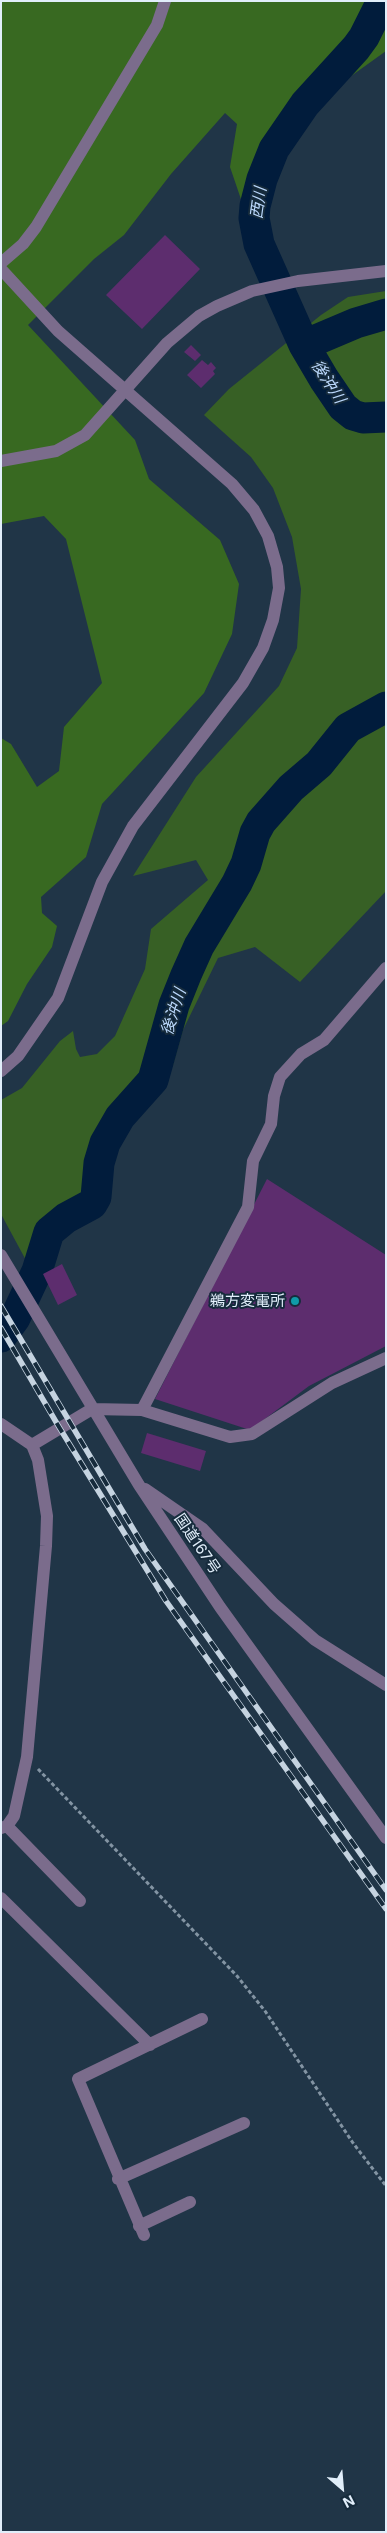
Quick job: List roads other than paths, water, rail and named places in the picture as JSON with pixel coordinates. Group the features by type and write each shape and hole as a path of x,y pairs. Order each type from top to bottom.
{"street":[{"path":"1,263 22,244 36,227 156,25 166,1"},
{"path":"1,269 58,331 232,484 254,510 268,536 277,567 279,588 274,620 263,648 242,683 132,826 102,882 58,998 18,1056 1,1071"},
{"path":"1,461 56,451 85,435 167,343 199,316 217,306 252,291 298,281 386,272"},
{"path":"142,1410 248,1207 253,1161 271,1124 274,1096 280,1077 301,1054 324,1040 386,968"},
{"name":"国道167号","path":"3,1258 139,1485 220,1607 386,1838"},
{"path":"32,1445 92,1409 142,1410 230,1437 244,1436 261,1431 332,1383 386,1358"},
{"path":"1,1424 32,1445 42,1480 47,1516 27,1758 22,1790 14,1816 4,1827 80,1901"},
{"path":"139,1485 203,1529 274,1604 315,1640 386,1685"},
{"path":"1,1898 150,2044"},
{"path":"190,2202 141,2230 118,2179 78,2079 202,2019"},
{"path":"118,2179 244,2123"}],"waterway":[{"name":"西川","path":"382,1 364,37 356,48 305,104 274,149 262,179 254,218 259,244 304,345 324,379 343,407 353,415 363,418 386,417"},
{"name":"西川","path":"304,345 356,323 386,314"},
{"name":"後沖川","path":"1,1337 15,1318 37,1271 49,1232 66,1218 92,1204 96,1197 99,1163 105,1143 120,1117 153,1080 174,1005 186,975 199,946 237,883 246,864 255,833 261,822 291,788 319,764 348,728 386,707"}],"railway":[{"path":"1,1306 145,1549 386,1890"},
{"path":"1,1328 59,1427 166,1601 386,1909"}],"place":[{"name":"鵜方変電所","path":"295,1301"}]}
